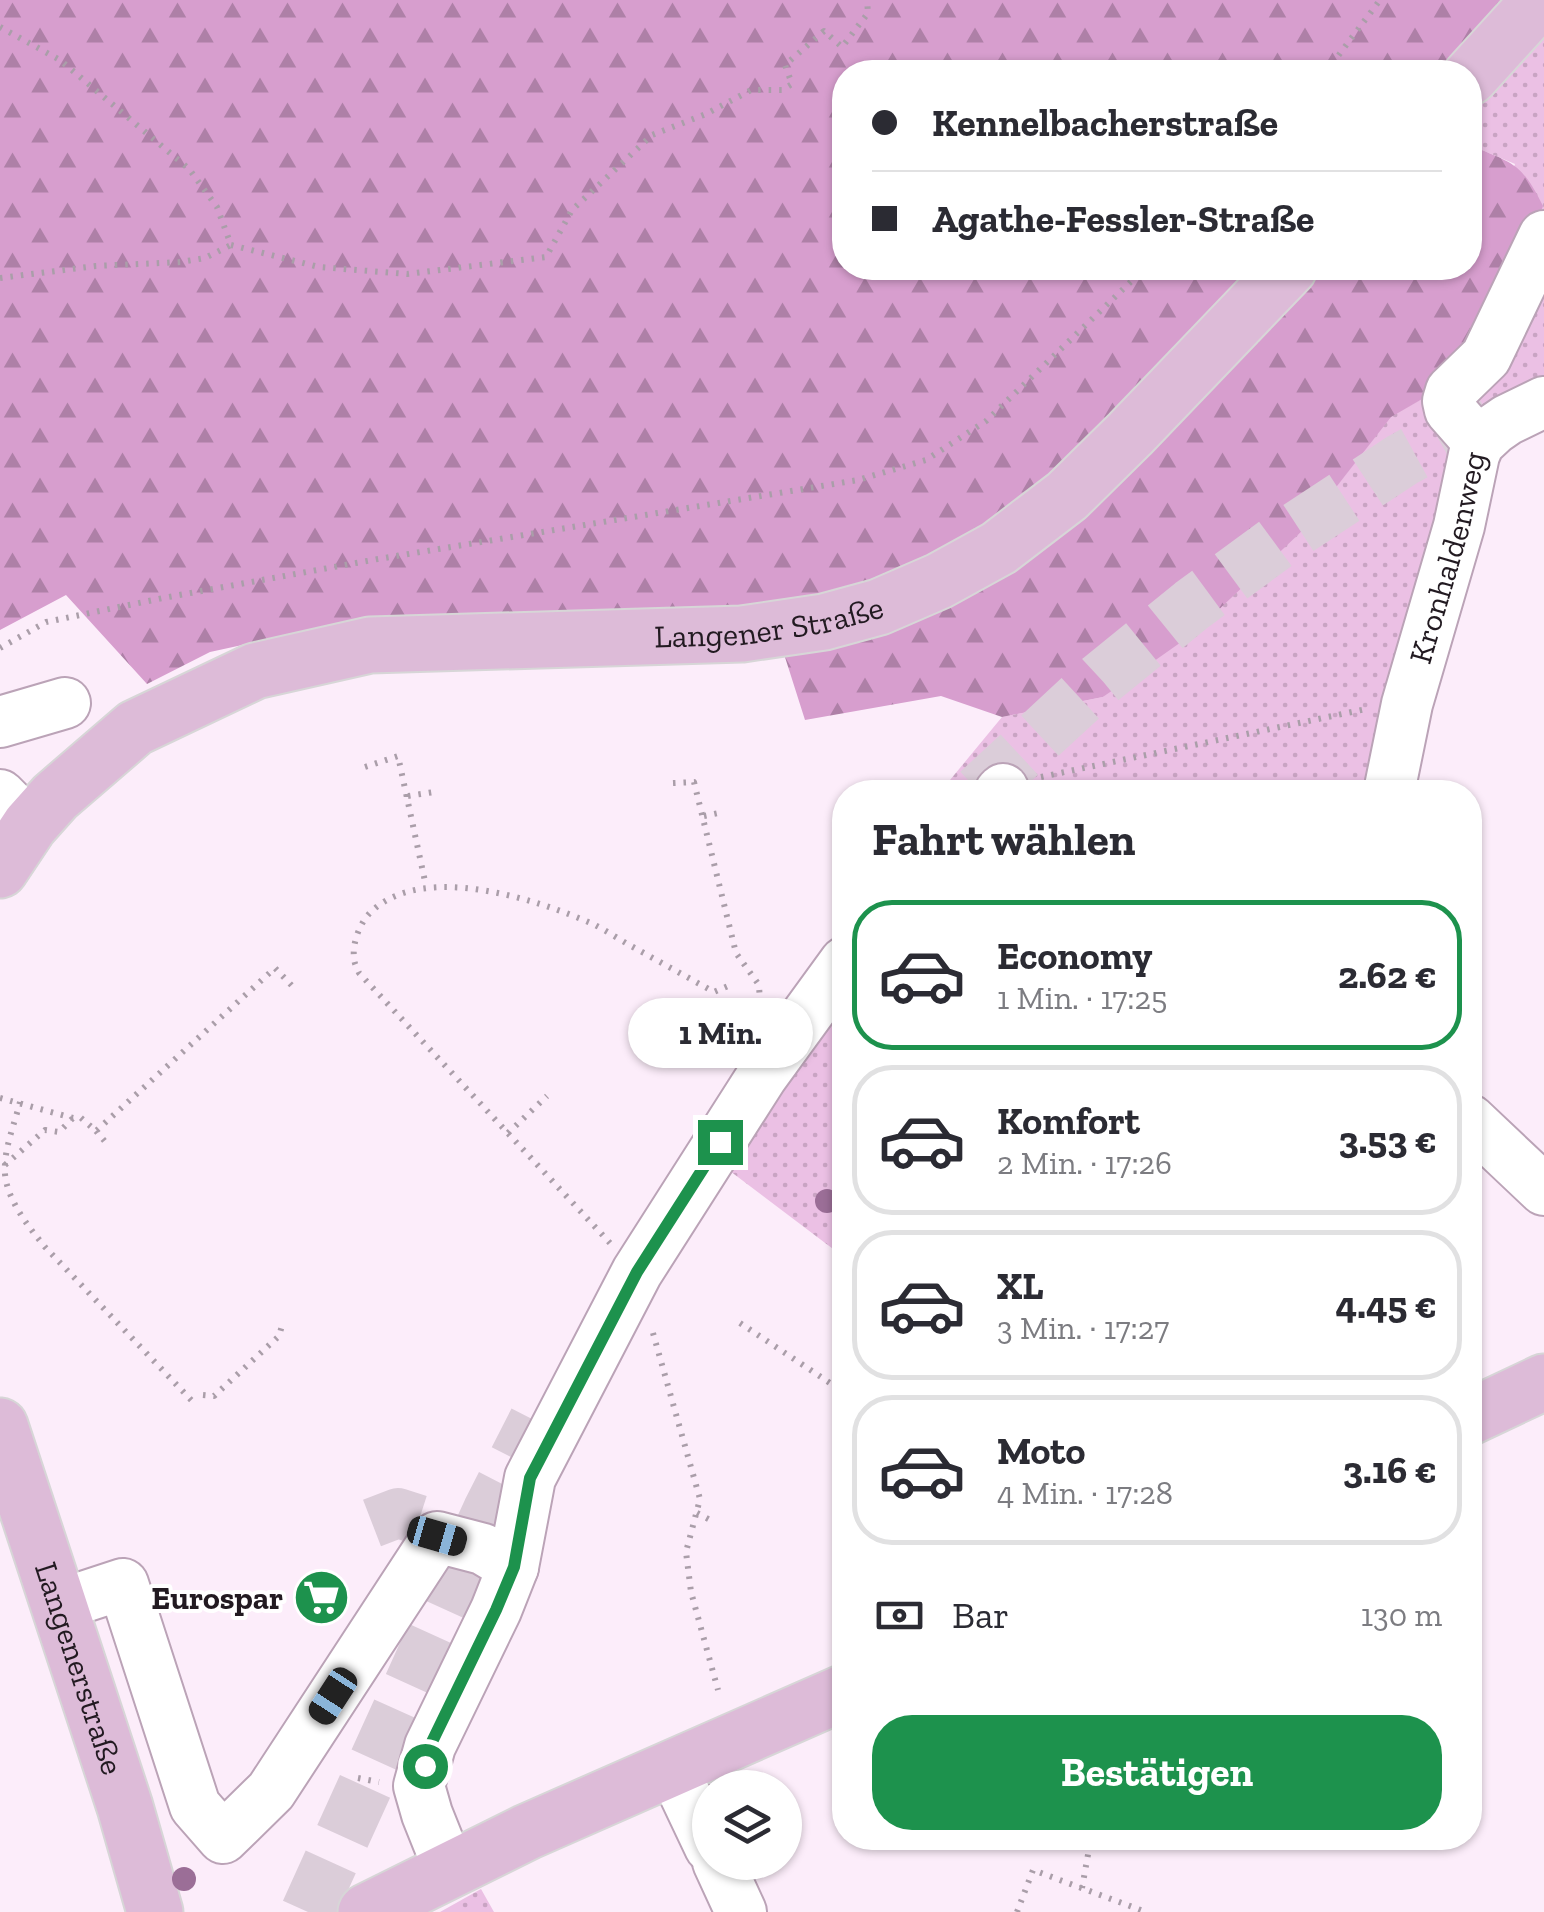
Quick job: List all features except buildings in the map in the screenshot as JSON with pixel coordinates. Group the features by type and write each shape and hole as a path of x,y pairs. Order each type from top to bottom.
{"main road":[{"path":"1482,65 1540,0"},
{"name":"Langener Straße","path":"15,810 56,797 135,728 255,671 370,644 742,634 824,622 879,607 999,548 1067,496 1278,280"},
{"path":"0,870 15,810"},
{"path":"1482,1411 1544,1382"},
{"name":"Langenerstraße","path":"0,1426 126,1807 155,1912"},
{"path":"366,1912 527,1832 832,1698"}],"street":[{"name":"Kronhaldenweg","path":"1391,780 1407,704 1479,443 1450,410 1448,402 1451,392 1486,357 1544,236"},
{"path":"1479,443 1507,420 1544,402"},
{"path":"0,722 65,703"},
{"path":"449,1869 419,1786 430,1746 505,1588 530,1478 632,1281 762,1076 832,980"},
{"path":"1482,1131 1544,1190"},
{"path":"58,1605 123,1584 195,1806 223,1838 271,1791 437,1536 483,1550 505,1588"},
{"path":"673,1769 692,1809"},
{"path":"727,1880 742,1912"}],"path":[{"path":"0,278 96,266 181,262 206,258 231,246 319,267 407,274 546,257 572,210 652,135 706,114 751,90 782,90 792,84 785,65 824,31 842,47 868,13 867,0"},
{"path":"1335,60 1380,0"},
{"path":"0,27 60,60 189,169 217,208 231,246"},
{"path":"0,648 46,622 163,598 858,480 926,460 986,421 1133,280"},
{"path":"1033,780 1344,712 1407,704"},
{"path":"364,767 398,756 426,886"},
{"path":"674,783 694,782 736,952 759,986 760,1003"},
{"path":"408,796 434,792"},
{"path":"704,816 723,812"},
{"path":"718,1690 692,1592 686,1552 700,1499 644,1304 632,1281 508,1133 359,972 354,957 360,926 382,902 426,886 466,887 530,902 594,925 714,992 728,986"},
{"path":"96,1132 275,968 296,990"},
{"path":"508,1133 547,1096"},
{"path":"0,1098 73,1118"},
{"path":"20,1102 4,1166 10,1194 27,1225 194,1404"},
{"path":"4,1166 45,1130 59,1132 80,1116 108,1145"},
{"path":"203,1395 214,1396 279,1336 283,1322"},
{"path":"740,1323 832,1384"},
{"path":"697,1514 710,1520"},
{"path":"358,1778 384,1783"},
{"path":"1082,1888 1090,1850"},
{"path":"1017,1912 1033,1870 1146,1912"}],"shaded area":[{"path":"1544,8 1544,390 1455,485 1382,780 950,780 1002,717 1103,697 1302,531 1391,416 1431,394 1473,280 1482,280 1482,254 1515,164 1482,150 1482,73"},
{"path":"832,1012 832,1248 722,1165"},
{"path":"481,1889 494,1912 440,1912"}],"green space":[{"path":"0,0 1544,0 1482,60 832,60 832,280 1482,280 1482,150 1522,172 1543,206 1515,280 1431,394 1391,417 1302,531 1194,633 1103,697 1002,717 941,696 805,720 770,610 362,619 210,652 147,684 66,595 0,630"}],"tunnel":[{"path":"992,780 1101,679 1286,536 1402,460 1506,403"},
{"path":"308,1912 490,1511 536,1421"},
{"path":"372,1523 398,1513 423,1521 437,1537"}],"place":[{"name":"Eurospar","path":"322,1598"}],"route":[{"path":"425,1766 430,1746 514,1567 530,1478 637,1272 720,1142"}]}
